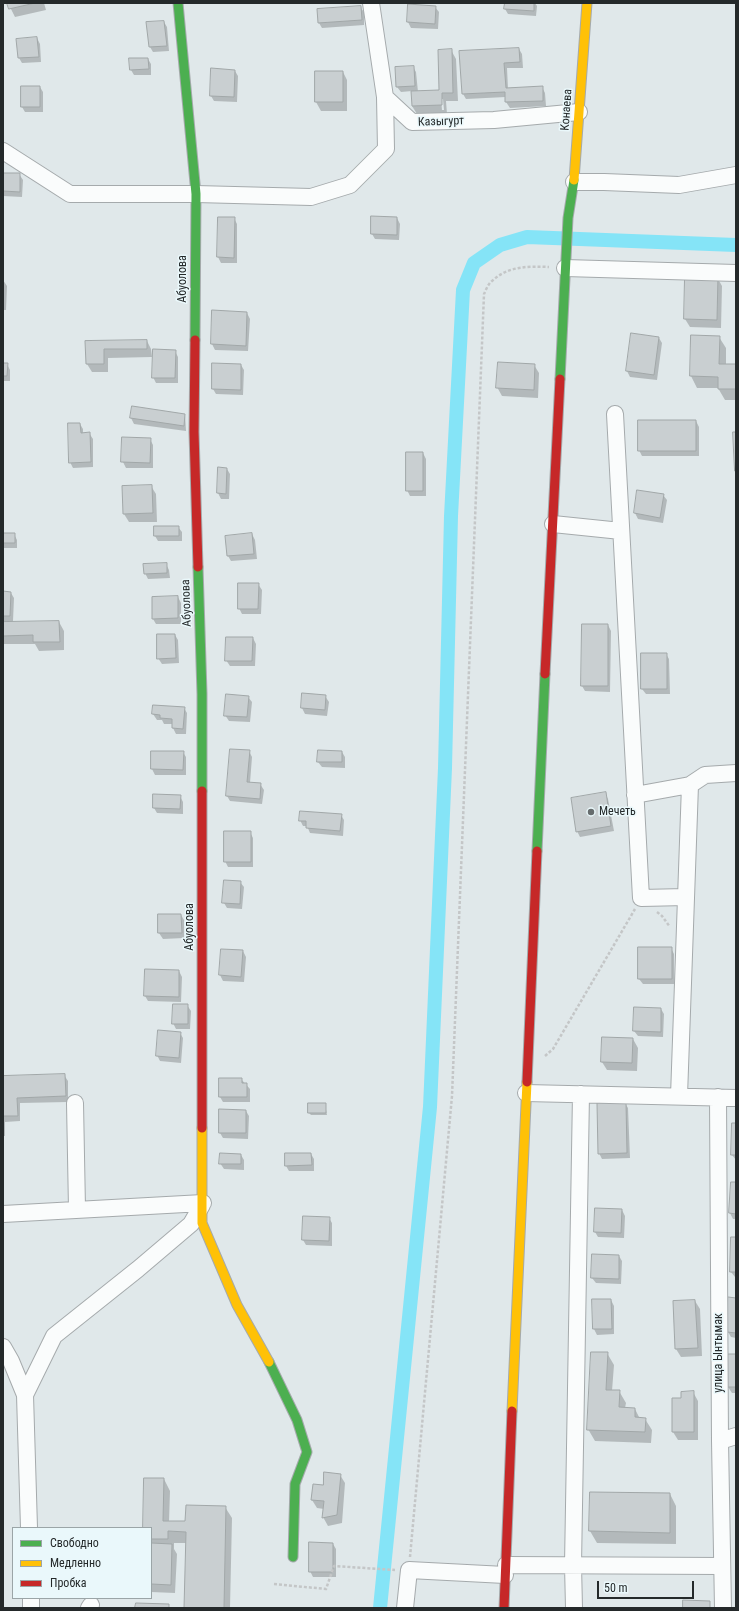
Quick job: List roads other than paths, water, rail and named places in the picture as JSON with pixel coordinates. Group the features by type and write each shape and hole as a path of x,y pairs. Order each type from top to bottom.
{"main road":[{"name":"Абуолова","path":"178,3 196,194 194,432 202,694 202,1223 237,1305 272,1366 297,1420 307,1452 295,1484 293,1556"},
{"name":"Конаева","path":"504,1608 527,1070 565,260 568,218 574,182 587,3"}],"street":[{"path":"3,151 70,194 196,194 311,198 350,185 386,149 385,98 371,3"},
{"name":"Казыгурт","path":"385,98 412,122 494,120 579,112"},
{"path":"574,182 680,185 736,175"},
{"path":"565,260 736,273"},
{"path":"615,414 641,898 686,897"},
{"path":"553,524 621,531"},
{"path":"635,795 690,785 705,775 736,773"},
{"path":"679,1096 690,785"},
{"path":"526,1093 736,1098"},
{"path":"574,1608 573,1565 581,1094"},
{"name":"улица Ынтымак","path":"718,1097 720,1440 723,1608"},
{"path":"75,1103 77,1209"},
{"path":"3,1214 203,1203"},
{"path":"25,1395 54,1336 138,1269 191,1224 203,1203"},
{"path":"3,1347 11,1361 25,1395 29,1527"},
{"path":"720,1440 736,1436"},
{"path":"405,1608 404,1570 505,1570 573,1565 722,1566"}],"waterway":[{"path":"380,1608 430,1107 445,768 451,516 463,290 474,263 500,245 527,237 736,245"}],"place":[{"name":"Мечеть","path":"591,812"}]}
